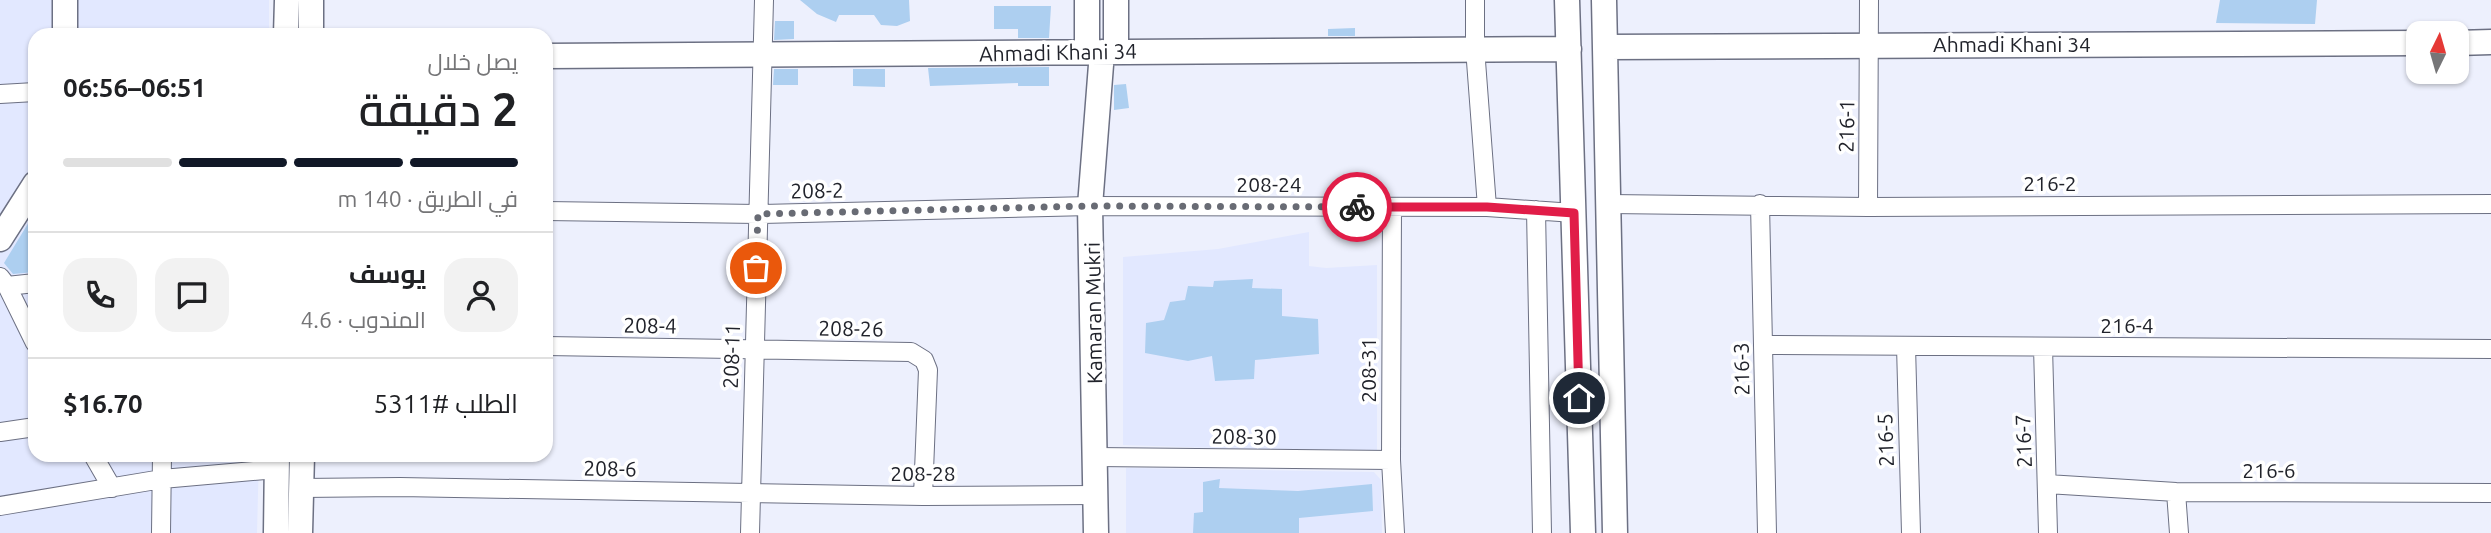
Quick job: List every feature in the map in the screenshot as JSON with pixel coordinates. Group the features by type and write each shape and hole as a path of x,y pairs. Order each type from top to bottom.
{"street":[{"path":"65,0 65,28"},
{"path":"286,28 287,0"},
{"path":"311,28 312,0"},
{"name":"208-11","path":"750,533 764,0"},
{"name":"Kamaran Mukri","path":"1087,0 1102,51"},
{"name":"Kamaran Mukri","path":"1096,533 1090,206 1102,51 1116,0"},
{"path":"1475,0 1475,48 1487,207"},
{"path":"1567,0 1583,533"},
{"path":"1605,0 1615,533"},
{"name":"216-1","path":"1868,206 1869,0"},
{"name":"Ahmadi Khani 34","path":"1606,47 2406,43"},
{"path":"2469,43 2491,43"},
{"name":"Ahmadi Khani 34","path":"553,56 1569,49"},
{"path":"0,94 28,92"},
{"path":"0,239 28,195"},
{"name":"216-2","path":"1609,204 2491,204"},
{"name":"216-3","path":"1760,204 1768,533"},
{"name":"208-24","path":"1090,206 1487,207 1574,213"},
{"name":"208-2","path":"553,211 758,214 1090,206"},
{"name":"208-31","path":"1392,207 1391,460 1395,533"},
{"path":"1536,210 1542,533"},
{"path":"28,283 4,282 28,329"},
{"name":"216-4","path":"1763,345 2491,349"},
{"name":"208-4","path":"553,346 753,349"},
{"name":"216-5","path":"1906,346 1911,533"},
{"name":"216-7","path":"2043,347 2048,533"},
{"name":"208-26","path":"753,349 911,352 925,360 928,380 923,496"},
{"path":"0,432 28,428"},
{"name":"208-30","path":"1096,457 1391,460"},
{"path":"97,462 112,488"},
{"path":"161,533 162,462"},
{"path":"0,506 277,462 275,533"},
{"path":"300,533 302,462"},
{"name":"216-6","path":"2047,484 2176,492 2491,493"},
{"name":"208-6","path":"301,488 400,487 750,494"},
{"path":"2176,492 2179,533"},
{"name":"208-28","path":"750,494 1096,495"},
{"path":"1582,503 1598,507 1614,502"}],"shaded area":[{"path":"0,0 269,0 269,28 28,28 28,462 259,462 257,533 0,533"},
{"path":"1309,232 1309,266 1326,268 1377,265 1377,453 1123,445 1123,257 1218,249"},
{"path":"1126,468 1374,472 1381,480 1382,533 1126,533"}],"building":[{"path":"800,0 909,0 910,21 897,26 881,25 874,15 839,15 836,22 817,14"},
{"path":"2220,0 2317,0 2315,24 2216,23"},
{"path":"994,6 1051,6 1049,38 1018,38 1018,29 994,29"},
{"path":"775,21 794,21 794,39 774,40"},
{"path":"1355,28 1355,36 1328,36 1328,29"},
{"path":"1049,67 1049,86 1018,86 1018,83 930,86 928,68"},
{"path":"774,69 798,69 798,85 773,85"},
{"path":"853,69 885,69 885,87 853,86"},
{"path":"1126,84 1129,108 1114,110 1114,85"},
{"path":"28,224 28,273 13,274 4,263"},
{"path":"1253,279 1252,288 1282,289 1282,316 1318,319 1319,354 1255,360 1254,379 1215,381 1212,356 1188,361 1145,353 1146,323 1164,320 1170,302 1185,300 1188,286 1213,287 1214,281"},
{"path":"1220,479 1219,488 1298,491 1372,484 1373,511 1299,518 1299,533 1193,533 1194,513 1203,512 1203,482"}],"way so far":[{"path":"756,268 758,214 1090,206 1357,207"}],"route":[{"path":"1357,207 1487,207 1574,213 1579,398"}]}
